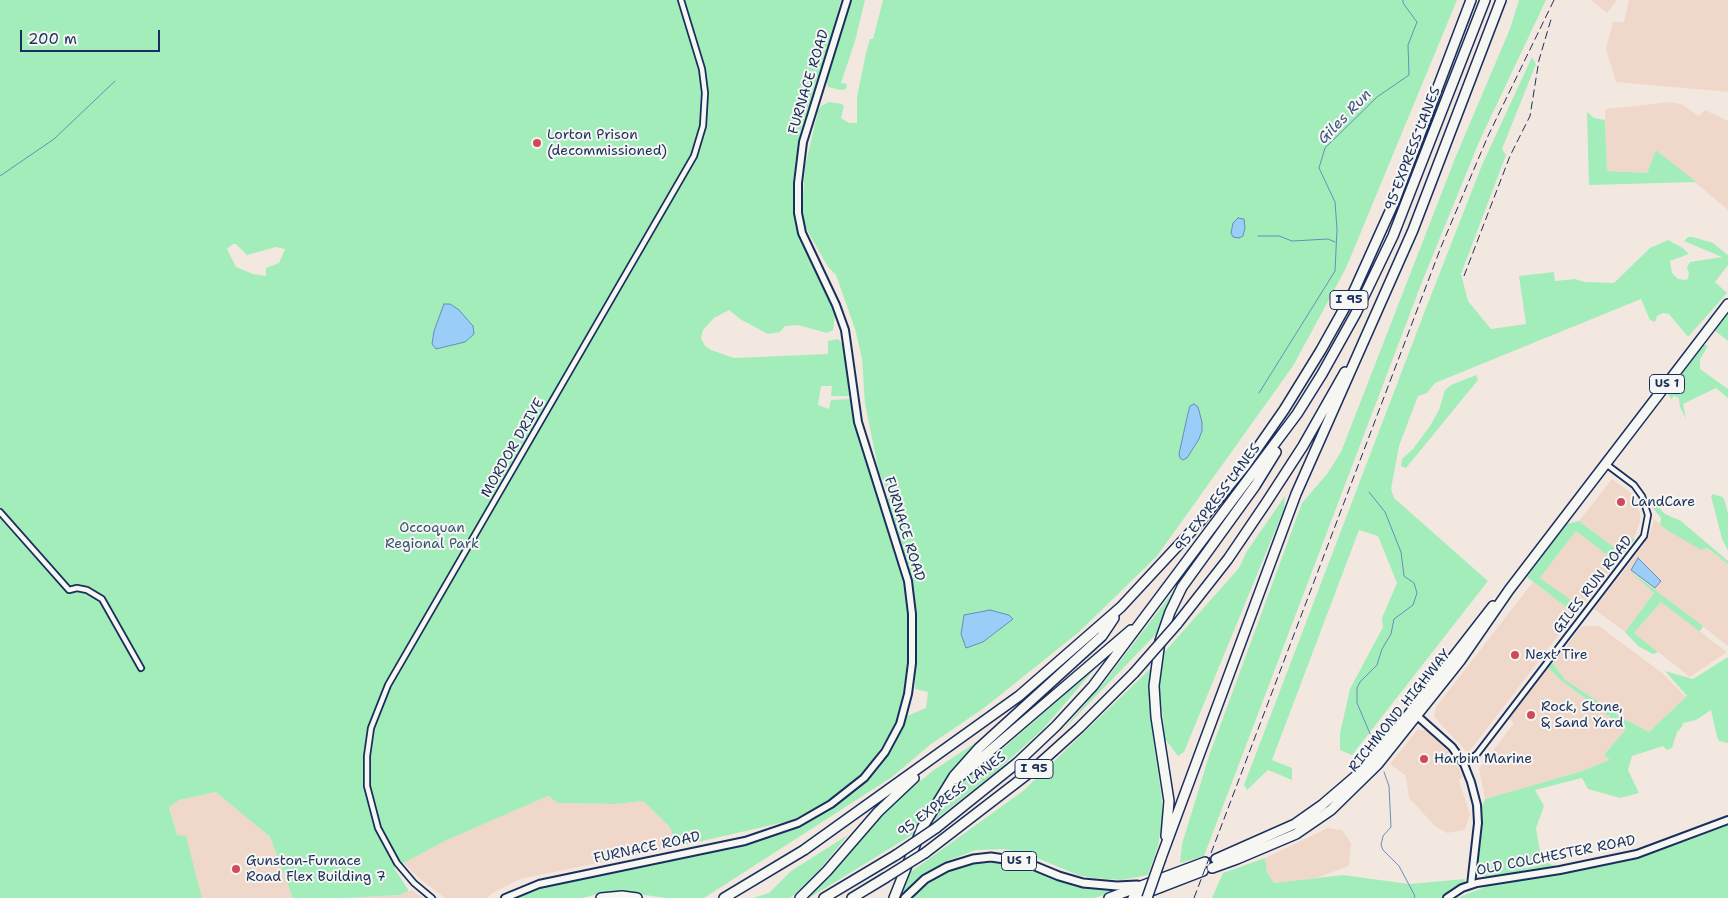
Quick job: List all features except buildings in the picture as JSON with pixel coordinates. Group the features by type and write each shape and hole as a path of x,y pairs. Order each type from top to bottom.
{"highway":[{"name":"I 95","path":"724,898 804,850 934,758 1039,680 1121,607 1180,545 1218,500 1270,430 1321,350 1360,277 1388,216 1471,0"},
{"name":"95 EXPRESS LANES","path":"824,898 896,855 936,828 1003,776 1056,726 1104,672 1296,414 1326,367 1393,236 1485,0"},
{"name":"I 95","path":"852,898 925,853 1035,768 1079,728 1134,673 1177,624 1228,559 1276,489 1320,416 1372,323 1425,202 1501,0"},
{"name":"RICHMOND HIGHWAY","path":"1133,898 1271,836 1316,809 1360,772 1414,713 1477,625 1509,590 1728,304"},
{"path":"1147,898 1299,487 1372,323"},
{"path":"1161,858 1167,830 1169,801 1156,716 1154,686 1157,655 1164,626 1182,587 1255,486 1296,414"},
{"path":"928,817 964,773 1110,649 1156,604"},
{"path":"894,898 928,817 946,787 967,760 1102,636 1121,607"},
{"path":"800,898 827,871 878,812 934,758"},
{"name":"RICHMOND HIGHWAY","path":"1142,884 1209,865"},
{"path":"1109,898 1142,884"},
{"path":"601,898 637,898"}],"main road":[{"name":"FURNACE ROAD","path":"505,898 539,884 745,841 798,823 831,804 864,778 886,752 900,724 908,694 912,663 912,622 908,581 858,422 845,330 836,305 806,241 798,213 799,175 805,134 818,100 847,0"},
{"path":"1414,713 1447,742 1464,764 1474,793 1478,815 1471,885"},
{"name":"OLD COLCHESTER ROAD","path":"1447,898 1471,885 1622,858 1728,820"},
{"name":"RICHMOND HIGHWAY","path":"905,898 925,879 947,867 973,859 990,857 1025,862 1058,876 1083,883 1117,886 1142,884"}],"street":[{"name":"MORDOR DRIVE","path":"432,898 400,867 378,828 367,786 367,756 371,728 388,685 694,156 703,126 705,93 702,69 681,0"},
{"name":"GILES RUN ROAD","path":"1464,764 1477,754 1644,536 1648,515 1642,496 1634,485 1606,464"},
{"path":"0,512 69,590 77,588 92,591 100,596 141,668"}],"shaded area":[{"path":"1591,0 1617,0 1607,13"},
{"path":"1629,0 1728,0 1728,92 1616,82 1606,49 1613,22 1624,22"},
{"path":"1671,102 1683,105 1699,116 1705,110 1728,121 1728,210 1656,150 1647,173 1607,171 1605,109"},
{"path":"1612,479 1634,495 1640,514 1640,522 1634,538 1630,537 1619,550 1579,521"},
{"path":"1654,519 1667,530 1706,548 1728,564 1728,646 1628,569 1654,593 1625,632 1594,609 1642,547 1649,536"},
{"path":"1576,531 1616,562 1581,607 1540,578"},
{"path":"1533,582 1575,614 1468,753 1434,717 1436,707"},
{"path":"1661,602 1727,652 1690,677 1634,633"},
{"path":"1582,626 1599,626 1661,672 1686,697 1649,732 1621,717 1563,679 1553,663"},
{"path":"1548,667 1558,678 1626,729 1604,755 1611,760 1579,772 1485,799 1479,769 1514,723 1509,719"},
{"path":"1418,729 1423,731 1425,729 1446,749 1463,776 1459,781 1470,814 1465,830 1447,833 1436,827 1409,798 1406,776 1390,764"},
{"path":"216,792 270,837 293,898 202,898 186,837 177,835 169,806 179,800"},
{"path":"548,796 558,803 616,804 643,801 670,827 676,847 520,879 487,898 445,898 403,863 447,840"},
{"path":"1328,828 1342,830 1351,843 1349,866 1316,878 1274,883 1267,872 1265,858"},
{"path":"412,890 423,898 344,898 400,895"}],"green space":[{"name":"Occoquan Regional Park","path":"0,0 841,0 815,96 801,130 793,183 795,225 835,314 833,330 827,333 798,325 785,326 780,332 768,334 740,319 729,310 714,318 703,330 701,338 705,346 711,350 734,358 828,354 828,341 838,339 845,347 849,396 831,396 832,386 821,386 818,405 829,409 831,400 850,399 903,577 909,610 911,644 901,709 892,731 867,769 838,794 819,807 789,821 676,847 670,827 643,801 616,804 558,803 548,796 447,840 394,868 409,891 400,895 344,898 293,898 270,837 216,792 179,800 169,807 177,835 186,836 202,898 0,898","holes":["236,244 247,255 276,247 285,249 279,263 266,268 266,276 253,274 236,267 227,249"]},
{"path":"850,0 865,0 855,41 841,83 847,84 846,89 840,90 828,87 826,80"},
{"path":"883,0 1457,0 1346,268 1293,366 1157,556 1079,632 984,708 931,744 892,777 704,898 666,898 624,892 601,893 582,898 515,898 545,885 698,855 796,828 857,790 892,749 907,716 926,708 928,692 915,689 916,617 911,576 888,504 888,492 879,472 865,404 862,358 855,329 836,275 828,267 803,223 802,212 805,167 818,111 821,106 829,102 842,104 844,106 841,118 849,123 857,123 857,97 866,53 870,39 873,39"},
{"path":"1519,0 1546,0 1479,142 1422,282 1204,856 1180,863 1182,844 1209,756 1302,503 1327,474 1341,452 1456,156 1510,29"},
{"path":"1532,57 1536,64 1502,149 1506,155 1461,274 1468,301 1491,329 1526,324 1519,276 1554,272 1555,281 1575,279 1585,282 1614,283 1650,248 1668,240 1683,248 1689,254 1670,261 1672,273 1678,279 1687,280 1689,274 1687,267 1690,262 1722,257 1684,241 1688,237 1713,243 1728,255 1728,265 1715,282 1727,293 1688,337 1669,314 1663,313 1657,316 1655,322 1650,320 1641,299 1435,383 1427,393 1418,396 1399,446 1391,489 1394,498 1488,581 1352,755 1340,750 1340,733 1350,689 1383,627 1382,618 1397,583 1378,536 1359,530 1272,760 1292,768 1292,780 1268,770 1247,790 1244,785 1426,308 1482,165"},
{"path":"1587,112 1594,118 1605,120 1607,171 1647,173 1656,150 1696,182 1589,185"},
{"path":"1728,310 1728,341 1714,330"},
{"path":"1702,344 1708,346 1700,359 1700,369 1728,389 1728,398 1716,388 1683,404 1686,419 1680,407 1679,398 1674,396 1671,399 1668,394"},
{"path":"1476,375 1478,380 1406,468 1401,466 1402,459 1413,449 1430,426 1439,410 1445,390 1451,385"},
{"path":"1713,494 1723,497 1725,502 1728,514 1728,551 1722,539 1711,496"},
{"path":"1285,496 1284,509 1184,752 1178,756 1165,739 1160,691 1161,656 1239,568 1247,551"},
{"path":"1655,503 1665,514 1681,521 1728,561 1728,564 1707,548 1701,550 1660,525 1661,518 1652,507 1652,504"},
{"path":"1579,521 1618,550 1630,537 1635,539 1616,562 1576,531 1540,578 1581,607 1575,614 1527,577 1566,524"},
{"path":"1626,568 1703,626 1701,630 1699,631 1661,602 1634,633 1658,652 1653,654 1638,646 1625,632 1654,593"},
{"path":"1176,588 1161,629 1060,733 1105,681"},
{"path":"1728,657 1728,743 1719,741 1711,710 1696,720 1683,723 1677,732 1672,748 1667,750 1663,746 1632,756 1628,770 1639,793 1620,798 1588,789 1582,778 1535,790 1544,806 1536,828 1541,857 1524,863 1524,867 1548,863 1555,866 1494,877 1483,876 1477,873 1475,870 1483,821 1481,809 1485,799 1579,772 1610,760 1604,755 1626,729 1558,678 1548,667 1553,663 1564,679 1621,717 1649,732 1687,696 1665,671 1693,679"},
{"path":"1097,666 1043,729 996,772 931,823 943,803 965,779 989,761"},
{"path":"1150,669 1153,737 1162,800 1162,821 1158,846 1148,875 1122,880 1093,878 1078,875 1025,853 1003,849 976,850 944,862 899,895 905,876 1023,791"},
{"path":"984,737 958,765 915,833 809,898 804,898 830,875 884,810 934,770"},
{"path":"1728,824 1728,898 1457,898 1490,885 1565,873 1619,861 1671,845"},
{"path":"848,835 811,880 790,898 753,898 769,893 791,871"},
{"path":"1265,858 1267,872 1274,883 1343,875 1409,884 1465,879 1464,884 1444,898 1212,898 1223,873"},
{"path":"997,860 1012,862 1061,880 1127,888 1094,898 911,898 924,885 949,870 980,861"}],"water":[{"path":"1238,218 1244,219 1245,228 1243,236 1239,238 1233,237 1231,233 1233,223"},
{"path":"444,304 450,304 459,310 473,326 474,334 465,342 436,349 432,344 434,331"},
{"path":"1194,404 1198,407 1202,431 1187,458 1183,460 1179,454 1190,406"},
{"path":"1638,558 1661,581 1655,588 1631,570"},
{"path":"990,610 1009,615 1013,619 983,642 966,648 961,634 964,615"}],"waterway":[{"name":"Giles Run","path":"1259,393 1335,271 1337,229 1335,202 1319,168 1325,148 1377,97 1409,75 1408,45 1417,22 1403,3 1403,0"},
{"path":"0,176 54,139 115,81"},
{"path":"1258,236 1279,236 1292,241 1328,239 1335,242"},
{"name":"Giles Run","path":"1369,492 1385,512 1401,552 1404,576 1414,583 1417,593 1413,605 1394,619 1391,634 1382,649 1377,665 1360,682 1357,688 1357,703 1374,743"},
{"name":"Giles Run","path":"1384,772 1389,786 1391,827 1383,836 1381,845 1383,850 1399,866 1415,896 1414,898"}],"railway":[{"path":"1194,898 1441,247 1488,136 1554,0"},
{"path":"1464,276 1510,156 1530,116 1539,60 1552,16"}],"place":[{"name":"Lorton Prison (decommissioned)","path":"537,143"},
{"name":"LandCare","path":"1621,502"},
{"name":"Next Tire","path":"1515,655"},
{"name":"Rock, Stone, & Sand Yard","path":"1531,715"},
{"name":"Harbin Marine","path":"1424,759"},
{"name":"Gunston-Furnace Road Flex Building 7","path":"236,869"}]}
